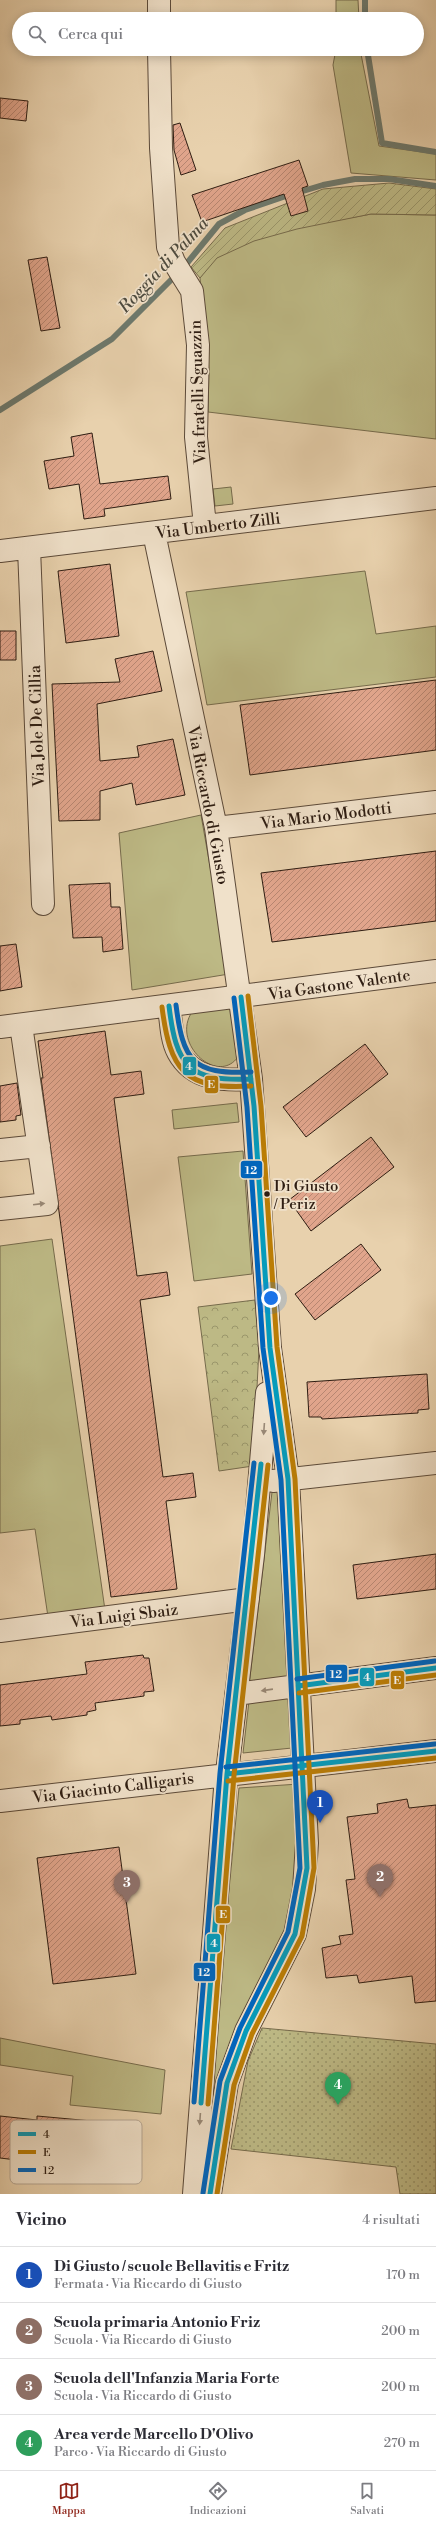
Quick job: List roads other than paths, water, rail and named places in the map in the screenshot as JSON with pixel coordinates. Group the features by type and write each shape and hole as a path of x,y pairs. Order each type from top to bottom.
{"street":[{"path":"159,0 159,12"},
{"name":"Via fratelli Sguazzin","path":"159,56 162,156 168,247 179,271 192,291 198,344 196,437 205,526"},
{"name":"Via Umberto Zilli","path":"0,551 436,498"},
{"name":"Via Riccardo di Giusto","path":"154,533 216,828 242,997 251,1079 270,1348 288,1479 307,1868 300,1915 292,1939 236,2056 221,2117 210,2194"},
{"name":"Via Jole De Cillia","path":"29,548 43,904"},
{"name":"Via Mario Modotti","path":"216,828 436,802"},
{"name":"Via Gastone Valente","path":"10,1026 436,971"},
{"path":"169,1006 178,1052 187,1063 199,1073 214,1079 251,1079"},
{"path":"0,1209 47,1204 40,1146 10,1026"},
{"path":"0,1150 40,1146"},
{"name":"Via Riccardo di Giusto","path":"194,2194 227,1774 248,1599 260,1482 270,1348"},
{"path":"260,1482 436,1463"},
{"name":"Via Luigi Sbaiz","path":"0,1631 248,1599"},
{"path":"236,1694 436,1668"},
{"path":"227,1774 436,1750"},
{"name":"Via Giacinto Calligaris","path":"0,1801 227,1774"}],"waterway":[{"path":"365,0 365,12"},
{"path":"368,56 382,143 436,152"},
{"name":"Roggia di Palma","path":"183,268 219,224 245,210 283,197 323,185 355,179 389,179 436,186"},
{"name":"Roggia di Palma","path":"0,410 112,339 176,275"}],"place":[{"name":"Di Giusto / Periz","path":"267,1194"},
{"name":"Di Giusto / scuole Bellavitis e Fritz","path":"320,1823"},
{"name":"Scuola primaria Antonio Friz","path":"380,1897"},
{"name":"Scuola dell'Infanzia Maria Forte","path":"127,1903"},
{"name":"Area verde Marcello D'Olivo","path":"338,2105"}]}
